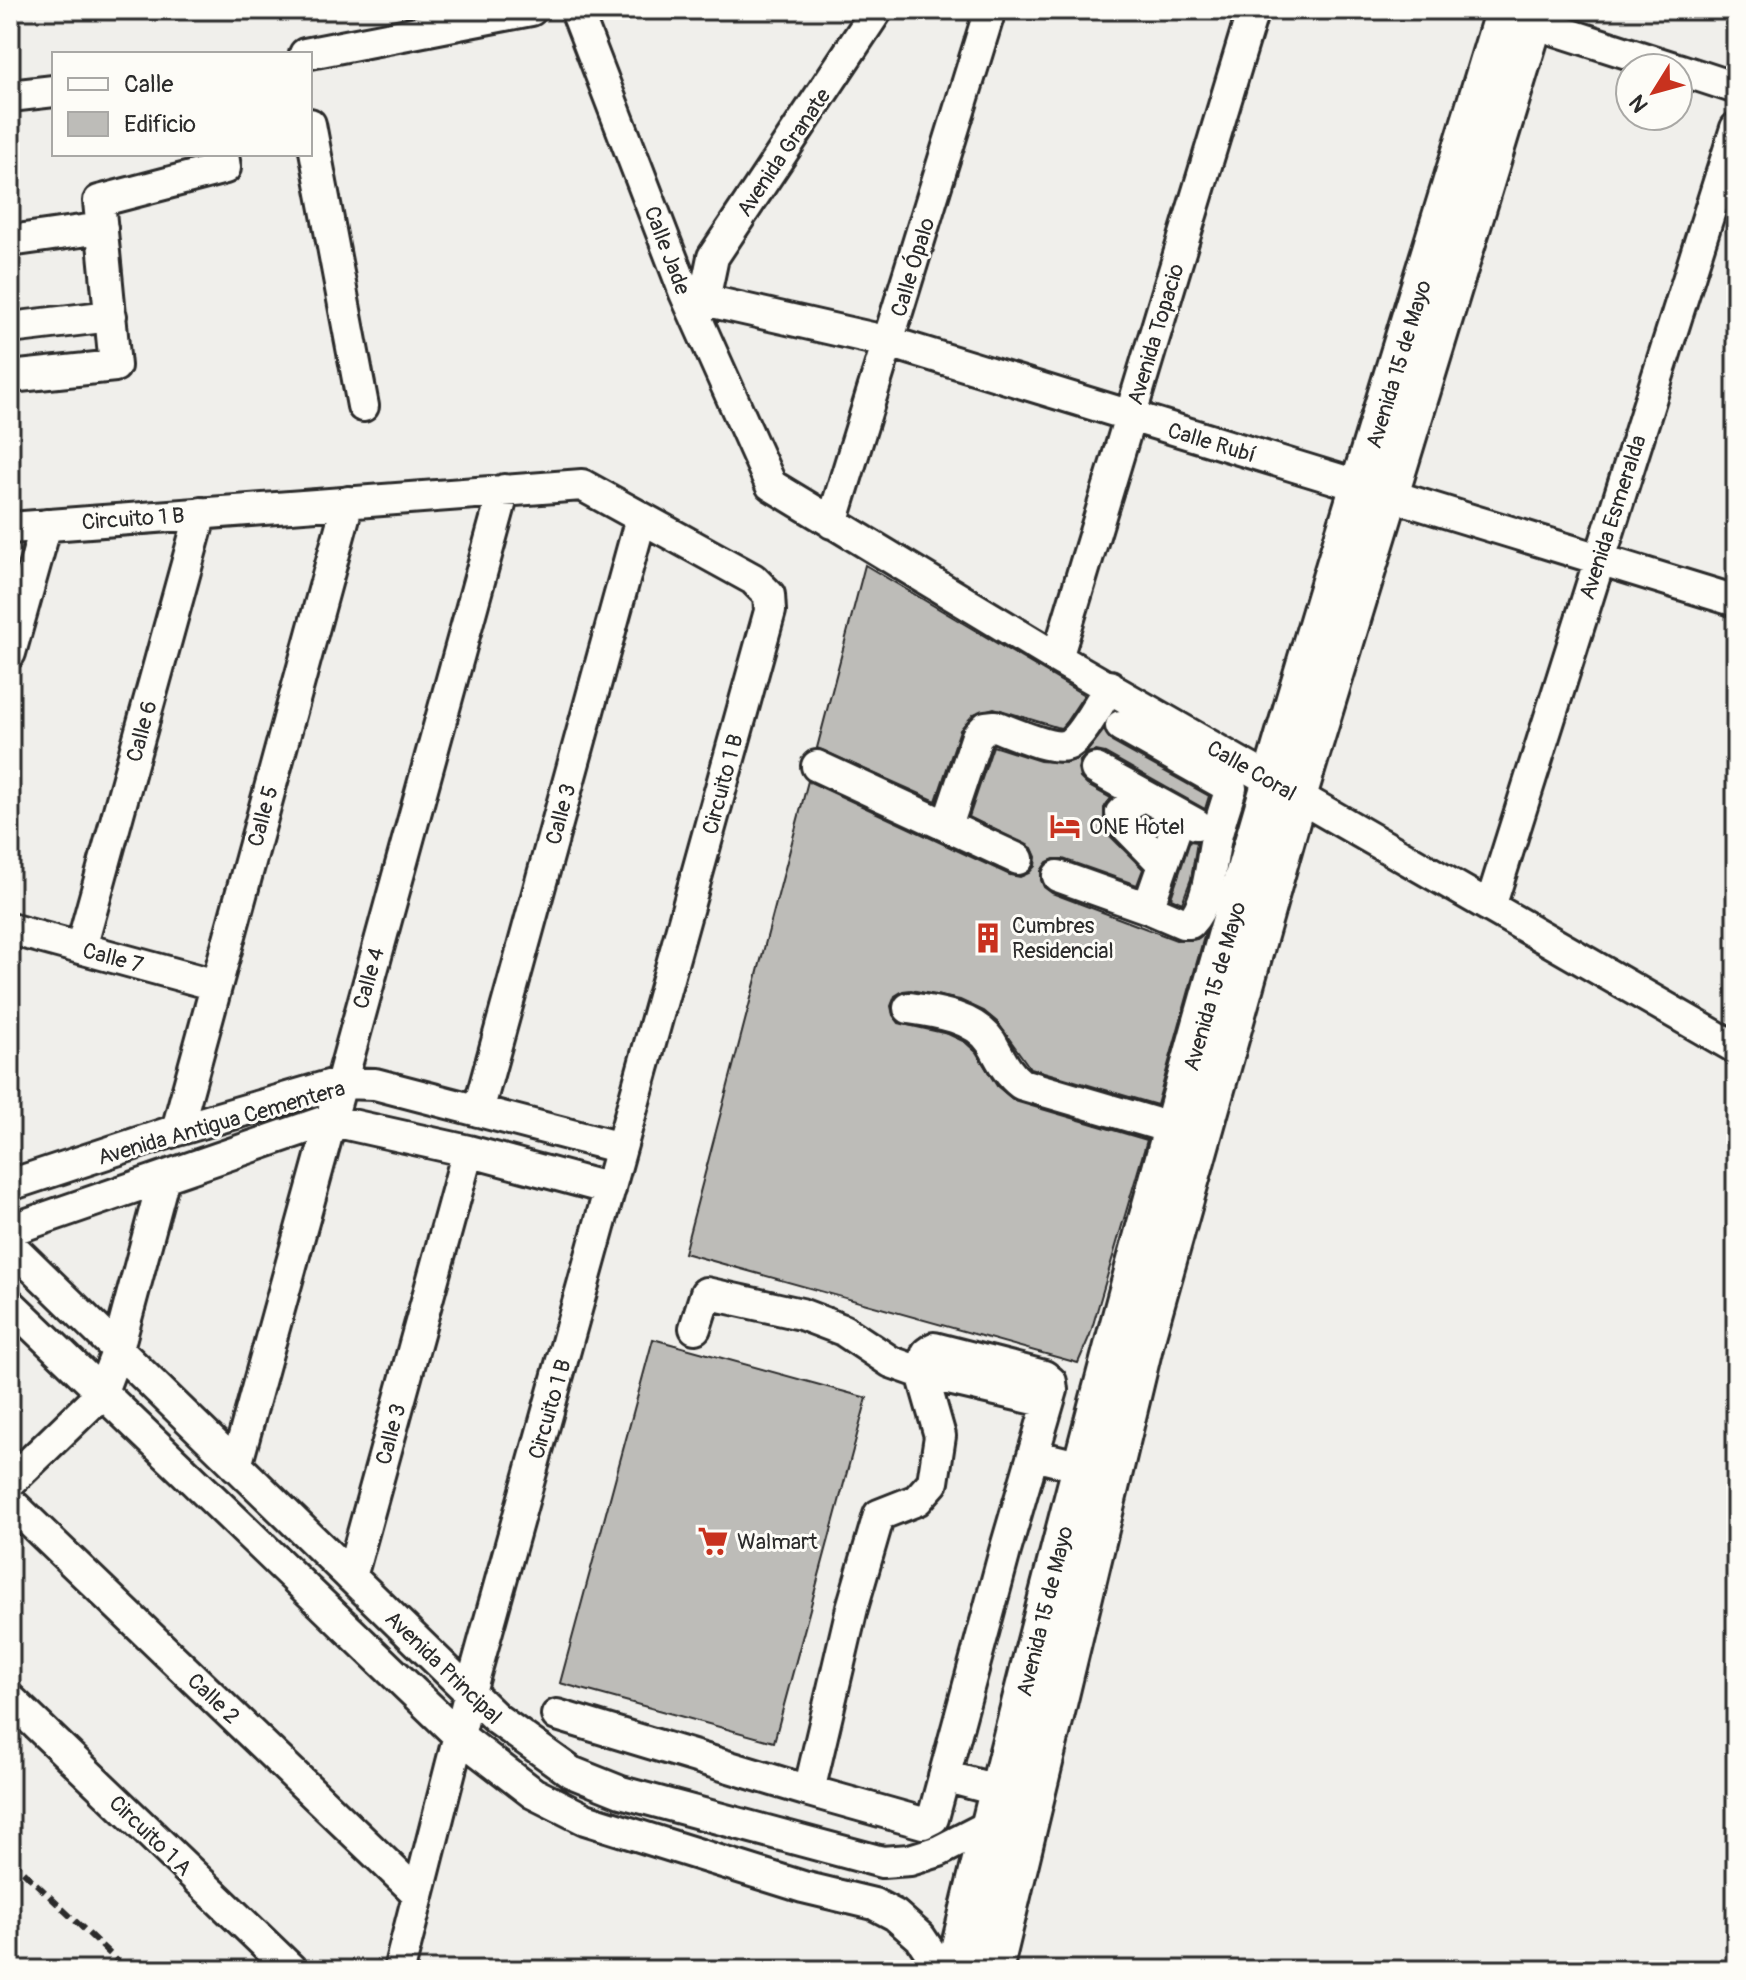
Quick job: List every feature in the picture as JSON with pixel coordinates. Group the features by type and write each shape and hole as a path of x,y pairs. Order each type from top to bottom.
{"main road":[{"name":"Avenida 15 de Mayo","path":"955,1970 1082,1467 1130,1339 1284,789 1375,491 1514,13"},
{"name":"Avenida 15 de Mayo","path":"993,1970 1036,1800 1222,894 1250,856 1284,789"}],"street":[{"path":"312,53 531,10"},
{"name":"Calle Jade","path":"576,10 771,485"},
{"name":"Avenida Granate","path":"694,297 713,257 877,10"},
{"name":"Calle Ópalo","path":"832,523 990,10"},
{"name":"Avenida Topacio","path":"1057,658 1253,10"},
{"path":"1514,13 1627,52"},
{"path":"1694,75 1736,88"},
{"path":"10,96 52,91"},
{"name":"Avenida Esmeralda","path":"1490,907 1736,128"},
{"path":"312,135 363,406"},
{"path":"10,377 115,366 99,201 225,168 223,156"},
{"path":"10,241 102,228"},
{"name":"Calle Rubí","path":"694,297 889,342 1736,601"},
{"path":"10,328 111,316"},
{"name":"Circuito 1 B","path":"10,528 582,485 753,579 769,595 770,611 459,1736"},
{"name":"Calle Coral","path":"771,485 1057,658 1284,789 1490,907 1735,1041"},
{"name":"Calle 4","path":"236,1466 504,490"},
{"name":"Calle 5","path":"177,1130 348,502"},
{"name":"Calle 6","path":"81,948 201,513"},
{"name":"Calle 3","path":"478,1111 641,518"},
{"path":"10,653 46,525"},
{"path":"947,826 977,736 986,727 995,726 1054,746 1067,745 1077,736 1110,686"},
{"path":"1058,876 1183,923 1190,923 1222,894 1217,835 1231,788 1121,726"},
{"path":"817,766 1018,859"},
{"path":"1096,769 1250,856"},
{"path":"1141,794 1121,813 1122,822 1163,864"},
{"path":"1148,908 1180,816"},
{"name":"Calle 7","path":"10,929 216,985"},
{"path":"909,1008 936,1012 971,1024 987,1037 1010,1076 1021,1084 1174,1129"},
{"name":"Avenida Antigua Cementera","path":"10,1185 177,1130 339,1083 375,1084 621,1148"},
{"name":"Avenida Antigua Cementera","path":"10,1230 329,1120 468,1151 610,1189"},
{"name":"Calle 3","path":"351,1577 468,1151"},
{"path":"10,1482 101,1394 117,1352 164,1177"},
{"name":"Avenida Principal","path":"10,1245 497,1719 571,1772 621,1792 882,1862 910,1860 939,1851 995,1808"},
{"path":"695,1328 706,1293 801,1314 843,1330 891,1362 922,1373"},
{"name":"Avenida Principal","path":"10,1304 459,1736 533,1793 585,1819 803,1887 874,1904 895,1915 920,1937 942,1970"},
{"path":"557,1715 809,1791 923,1823 933,1818 1052,1390 1051,1382 1044,1376 934,1348 927,1353 922,1373 940,1436 933,1482 917,1500 879,1515 852,1608 809,1791"},
{"path":"1033,1455 1082,1467"},
{"name":"Calle 2","path":"10,1502 418,1894"},
{"name":"Circuito 1 A","path":"10,1699 292,1970"},
{"path":"399,1970 459,1736"},
{"path":"944,1776 995,1808 1036,1800"},
{"path":"803,1887 813,1843"},
{"path":"874,1904 882,1862"}],"building":[{"path":"865,565 1084,695 1066,722 1061,728 994,708 974,714 960,730 936,801 817,748"},
{"name":"Cumbres Residencial","path":"1104,730 1112,742 1209,796 1205,809 1105,753 1087,753 1080,761 1080,778 1111,798 1104,808 1104,825 1109,835 1143,869 1137,885 1063,859 1047,862 1041,871 1044,887 1052,893 1176,940 1197,939 1205,933 1157,1105 1030,1068 997,1022 984,1011 960,1000 911,990 895,996 891,1006 899,1023 948,1034 965,1042 976,1052 997,1086 1015,1101 1147,1140 1090,1335 1078,1363 684,1253 808,781 1020,877 1035,866 1036,857 1032,848 969,817 993,746 1040,761 1067,763 1086,753"},
{"path":"1190,841 1197,842 1191,879 1182,903 1171,898"},
{"name":"Walmart","path":"653,1339 867,1398 774,1742 560,1683"}],"railway":[{"path":"10,1859 127,1970"}],"place":[{"name":"ONE Hotel","path":"1065,826"},
{"name":"Cumbres Residencial","path":"988,938"},
{"name":"Walmart","path":"713,1541"}]}
